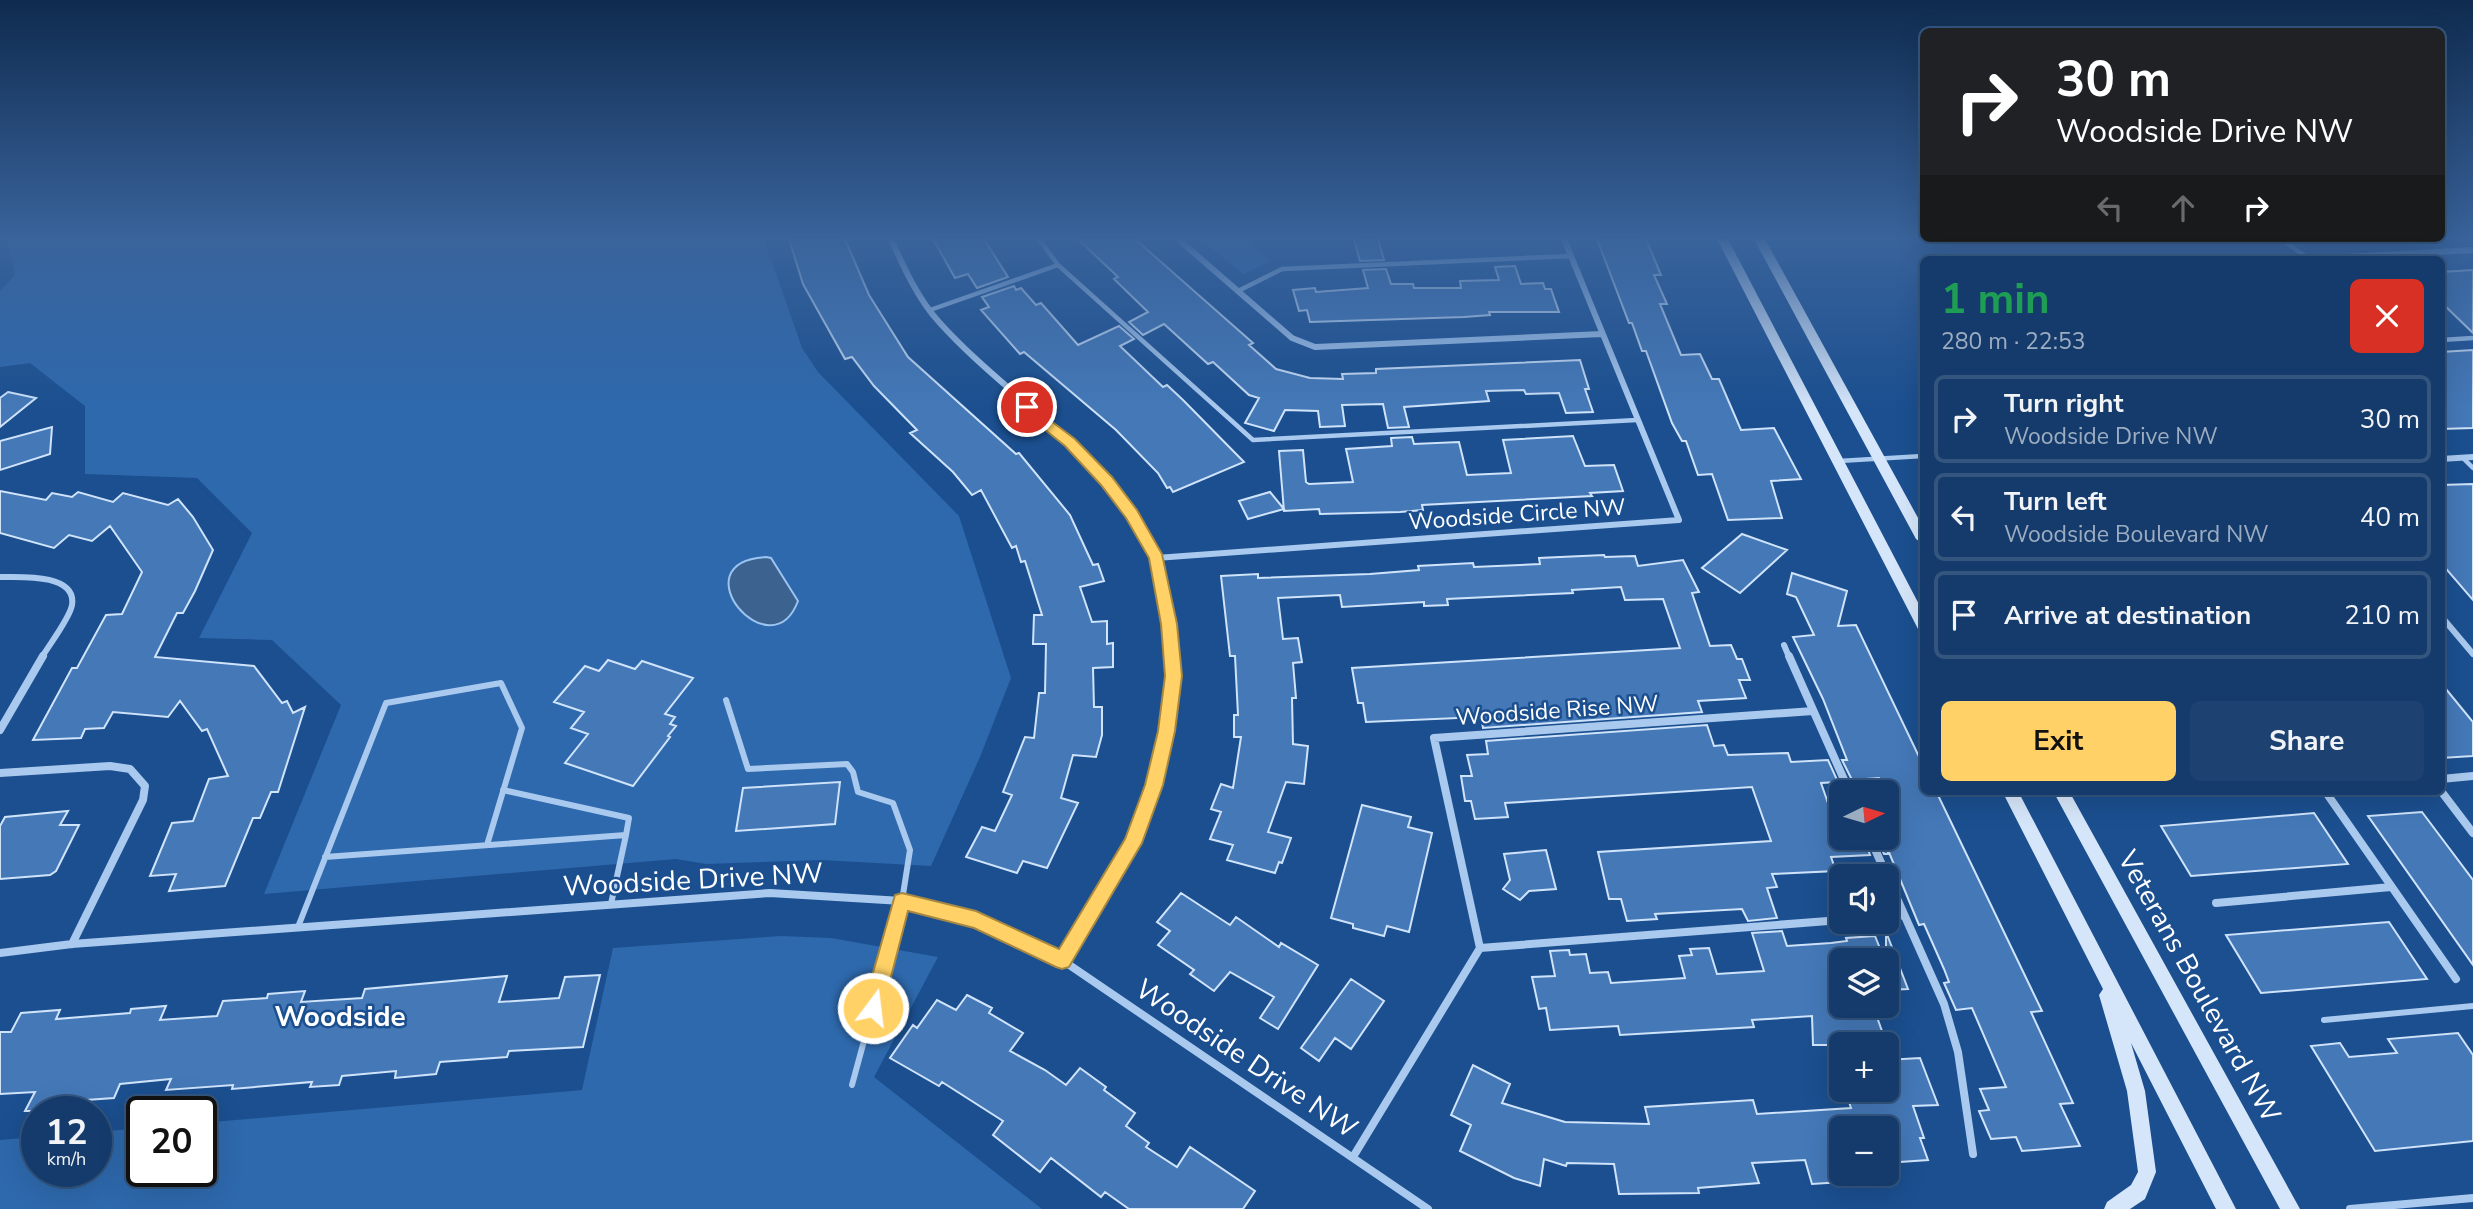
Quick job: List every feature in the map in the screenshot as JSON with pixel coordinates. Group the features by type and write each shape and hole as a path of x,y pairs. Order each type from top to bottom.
{"main road":[{"path":"1751,295 1920,619"},
{"path":"1790,295 1920,533"},
{"path":"2012,795 2226,1209"},
{"name":"Veterans Boulevard NW","path":"2063,795 2290,1209"},
{"path":"2097,960 2136,1091 2147,1172 2138,1192 2114,1209"}],"street":[{"path":"921,295 930,310 981,365 1070,443 1107,481 1131,514 1156,558 1169,624 1173,676 1167,731 1154,785 1132,843 1062,960"},
{"path":"1243,295 1292,338 1315,347 1602,334"},
{"name":"Woodside Circle NW","path":"1156,558 1679,520 1587,295"},
{"path":"2445,459 2473,457"},
{"path":"0,577 61,582 70,589 73,596 72,607 0,730"},
{"path":"2445,621 2473,654"},
{"path":"1784,645 1844,780"},
{"name":"Woodside Rise NW","path":"1480,948 1434,738 1813,711"},
{"path":"0,774 110,766 130,769 145,786 143,800 72,944"},
{"path":"2445,779 2473,776"},
{"path":"2328,795 2456,979"},
{"path":"2444,795 2473,833"},
{"path":"1875,850 1944,1004 1958,1052 1973,1154"},
{"path":"2216,903 2391,887"},
{"name":"Woodside Drive NW","path":"0,953 72,944 769,893 902,901 976,920 1062,960 1428,1209"},
{"path":"1899,915 1904,915"},
{"path":"1353,1157 1480,948 1829,921"},
{"path":"2350,1209 2473,1198"}],"lane":[{"path":"930,310 971,295"},
{"path":"1092,295 1253,440 1637,420"},
{"path":"2445,340 2473,338"},
{"path":"1838,461 1920,456"},
{"path":"2463,458 2473,468"},
{"path":"298,927 386,703 501,682 522,727 487,845"},
{"path":"726,700 748,769 847,764 853,772 858,792 893,803 910,850 902,901 852,1085"},
{"path":"503,790 629,818 611,904"},
{"path":"326,857 626,835"},
{"path":"2324,1020 2473,1006"}],"shaded area":[{"path":"0,295 784,295 802,348 818,372 959,516 1011,678 980,757 931,866 821,860 706,864 676,859 264,894 341,705 272,640 199,638 252,533 197,478 85,474 85,406 30,363 0,367"},
{"path":"771,558 798,601 785,620 769,625 753,620 738,608 730,592 730,576 741,563"},
{"path":"781,936 831,938 938,957 874,1077 1042,1209 0,1209 0,1140 21,1138 21,1187 112,1187 112,1131 126,1129 126,1187 217,1187 217,1122 582,1090 613,948"}],"building":[{"path":"809,295 869,295 908,357 1016,454 1019,453 1070,515 1093,565 1098,564 1104,581 1080,587 1092,622 1107,621 1107,644 1113,643 1113,667 1093,668 1094,707 1102,707 1102,735 1096,757 1073,755 1061,798 1078,803 1047,868 1023,861 1017,873 966,857 982,827 995,831 1012,795 1003,792 1025,737 1034,738 1039,693 1045,693 1046,644 1033,644 1034,615 1042,615 1025,561 1021,562 1016,546 1012,548 981,490 972,495 953,472 910,433 917,430 874,386 852,357 845,359"},
{"path":"1028,295 1036,305 1041,303 1078,345 1119,326 1134,339 1120,346 1163,387 1167,385 1244,462 1173,492 1116,430 1024,352 1020,354 981,310 989,307 982,297"},
{"path":"1131,295 1199,295 1253,343 1249,345 1276,369 1310,378 1343,379 1342,374 1376,373 1376,369 1580,360 1589,389 1585,389 1593,412 1566,413 1559,393 1486,391 1489,401 1404,407 1409,427 1388,428 1383,404 1342,405 1345,426 1320,427 1318,411 1285,410 1274,431 1245,423 1259,398 1249,395 1213,362 1208,364 1164,324 1143,335 1129,322 1148,312"},
{"path":"1295,295 1553,295 1559,312 1489,312 1490,315 1464,317 1310,322 1307,310 1299,311"},
{"path":"1618,295 1663,295 1667,304 1660,304 1681,355 1700,354 1712,379 1719,379 1741,430 1774,428 1801,479 1771,481 1782,518 1728,520 1712,474 1698,475 1686,441 1682,441 1672,423 1646,351 1642,351 1632,323 1629,323"},
{"path":"2445,295 2473,295 2473,333 2445,306"},
{"path":"2473,350 2473,428 2445,429 2445,352"},
{"path":"8,392 36,398 0,427 0,398"},
{"path":"52,427 50,454 0,470 0,441"},
{"path":"1573,436 1585,466 1614,465 1623,491 1590,493 1592,496 1422,505 1423,510 1400,512 1320,514 1319,509 1284,511 1279,451 1303,450 1306,482 1309,484 1353,482 1346,449 1392,446 1391,438 1412,437 1414,444 1459,442 1467,475 1511,473 1503,440"},
{"path":"2473,484 2473,600 2445,568 2445,485"},
{"path":"0,491 46,500 52,493 72,497 78,492 113,502 123,493 168,505 178,499 193,517 213,550 195,591 183,613 177,613 155,657 254,666 282,703 287,701 293,713 305,707 278,792 271,792 260,818 253,818 225,886 169,891 176,874 150,876 172,823 193,821 209,779 228,776 207,729 202,731 180,701 168,717 113,712 104,728 85,729 81,738 33,740 72,668 77,668 106,615 122,614 142,572 110,526 92,541 69,535 54,548 0,533"},
{"path":"1270,492 1284,509 1248,519 1239,501"},
{"path":"1742,534 1787,550 1740,593 1702,568"},
{"path":"1635,556 1638,566 1683,560 1699,592 1692,593 1710,646 1731,645 1737,659 1742,659 1750,680 1739,680 1746,698 1698,701 1702,712 1483,728 1481,717 1366,722 1363,703 1358,703 1352,668 1680,648 1663,599 1625,600 1621,587 1572,590 1573,593 1447,599 1448,605 1424,606 1424,602 1342,607 1340,595 1278,598 1283,639 1298,638 1302,662 1293,663 1296,698 1292,698 1293,744 1308,746 1304,784 1286,782 1268,832 1291,838 1282,863 1279,862 1275,873 1227,860 1233,845 1210,839 1221,812 1211,809 1221,784 1233,788 1241,737 1234,737 1234,715 1238,715 1235,656 1230,656 1221,576 1258,574 1258,578 1370,574 1419,570 1418,566 1540,564 1539,558"},
{"path":"1792,573 1847,591 1838,626 1856,625 1920,759 1920,795 1938,795 2042,1011 2031,1012 2073,1103 2060,1104 2080,1146 2022,1151 2016,1137 1991,1139 1979,1111 1989,1110 1980,1089 2006,1087 1972,1008 1956,1010 1944,983 1949,982 1944,969 1924,924 1919,925 1899,877 1899,864 1894,864 1888,850 1899,850 1899,780 1852,780 1842,760 1847,760 1823,699 1793,637 1814,635 1796,597 1787,594"},
{"path":"608,660 635,669 642,661 693,678 665,714 675,717 670,724 676,726 668,736 670,737 633,786 565,763 588,734 571,728 584,712 554,702 585,666 599,671"},
{"path":"2445,688 2473,722 2473,756 2445,758"},
{"path":"1707,725 1714,746 1724,745 1728,755 1788,753 1791,762 1828,760 1837,780 1821,783 1829,806 1829,850 1868,850 1870,855 1831,857 1834,864 1829,864 1829,871 1772,874 1777,887 1767,888 1777,918 1748,921 1742,909 1655,914 1657,919 1627,921 1621,899 1609,899 1598,852 1771,841 1752,787 1505,803 1508,817 1475,819 1471,801 1465,801 1461,776 1472,776 1467,755 1488,754 1486,741"},
{"path":"840,782 835,824 736,831 743,788"},
{"path":"1362,805 1411,817 1408,827 1432,833 1409,932 1387,926 1384,936 1353,928 1353,924 1331,918"},
{"path":"68,811 60,825 79,825 56,871 50,875 0,879 0,826 5,817"},
{"path":"2422,812 2473,880 2473,965 2368,816"},
{"path":"2314,813 2348,864 2191,876 2161,826"},
{"path":"1546,850 1556,889 1529,891 1520,900 1503,889 1510,880 1504,854"},
{"path":"1181,893 1230,925 1236,917 1279,947 1281,943 1318,965 1278,1029 1260,1018 1274,997 1230,972 1214,991 1190,974 1194,970 1158,945 1170,931 1157,922"},
{"path":"2389,922 2427,979 2261,993 2226,935"},
{"path":"1782,931 1787,946 1875,936 1880,948 1829,948 1829,1018 1877,1018 1882,1032 1829,1032 1829,1045 1813,1045 1812,1016 1752,1020 1754,1027 1620,1035 1618,1026 1550,1030 1546,1008 1539,1009 1532,977 1555,976 1550,951 1569,950 1570,955 1586,954 1590,973 1608,972 1611,983 1685,978 1679,956 1692,955 1690,949 1709,948 1717,974 1764,971 1752,933"},
{"path":"1886,937 1888,937 1892,948 1886,948"},
{"path":"1899,966 1908,989 1899,989"},
{"path":"600,975 583,1047 509,1051 507,1057 440,1062 436,1074 395,1078 396,1071 342,1076 339,1085 310,1087 312,1082 232,1089 233,1085 166,1090 171,1079 120,1084 114,1098 33,1096 35,1092 0,1094 0,1032 11,1032 21,1013 60,1010 56,1019 130,1013 131,1009 166,1006 160,1020 217,1016 223,1001 267,998 268,994 305,991 301,1002 362,998 365,989 507,976 499,1002 559,998 565,977"},
{"path":"1351,979 1384,1001 1351,1049 1335,1038 1319,1061 1301,1048"},
{"path":"967,995 992,1008 989,1013 1023,1033 1010,1051 1066,1085 1080,1068 1106,1087 1104,1090 1135,1113 1126,1126 1149,1143 1146,1147 1177,1167 1190,1147 1255,1191 1243,1209 1129,1209 1105,1192 1101,1197 1051,1158 1040,1172 993,1135 1003,1121 942,1082 939,1086 890,1058 913,1025 917,1028 937,1000 956,1010"},
{"path":"2458,1033 2473,1055 2473,1141 2375,1151 2311,1046 2340,1043 2349,1057 2397,1053 2388,1039"},
{"path":"1920,1058 1938,1105 1913,1106 1928,1160 1899,1162 1899,1116 1829,1116 1829,1183 1812,1184 1805,1160 1752,1163 1759,1183 1698,1188 1699,1193 1619,1194 1614,1164 1567,1163 1566,1166 1544,1159 1540,1186 1514,1178 1460,1151 1471,1125 1451,1115 1473,1065 1510,1084 1502,1103 1565,1122 1649,1124 1645,1107 1753,1100 1757,1114 1851,1108 1849,1102 1899,1102 1899,1059"}],"district":[{"name":"Woodside","path":"340,1016"}],"route":[{"path":"873,1008 902,901 976,920 1062,960 1132,843 1154,785 1167,731 1173,676 1169,624 1156,558 1131,514 1107,481 1070,443 1027,407"}]}
